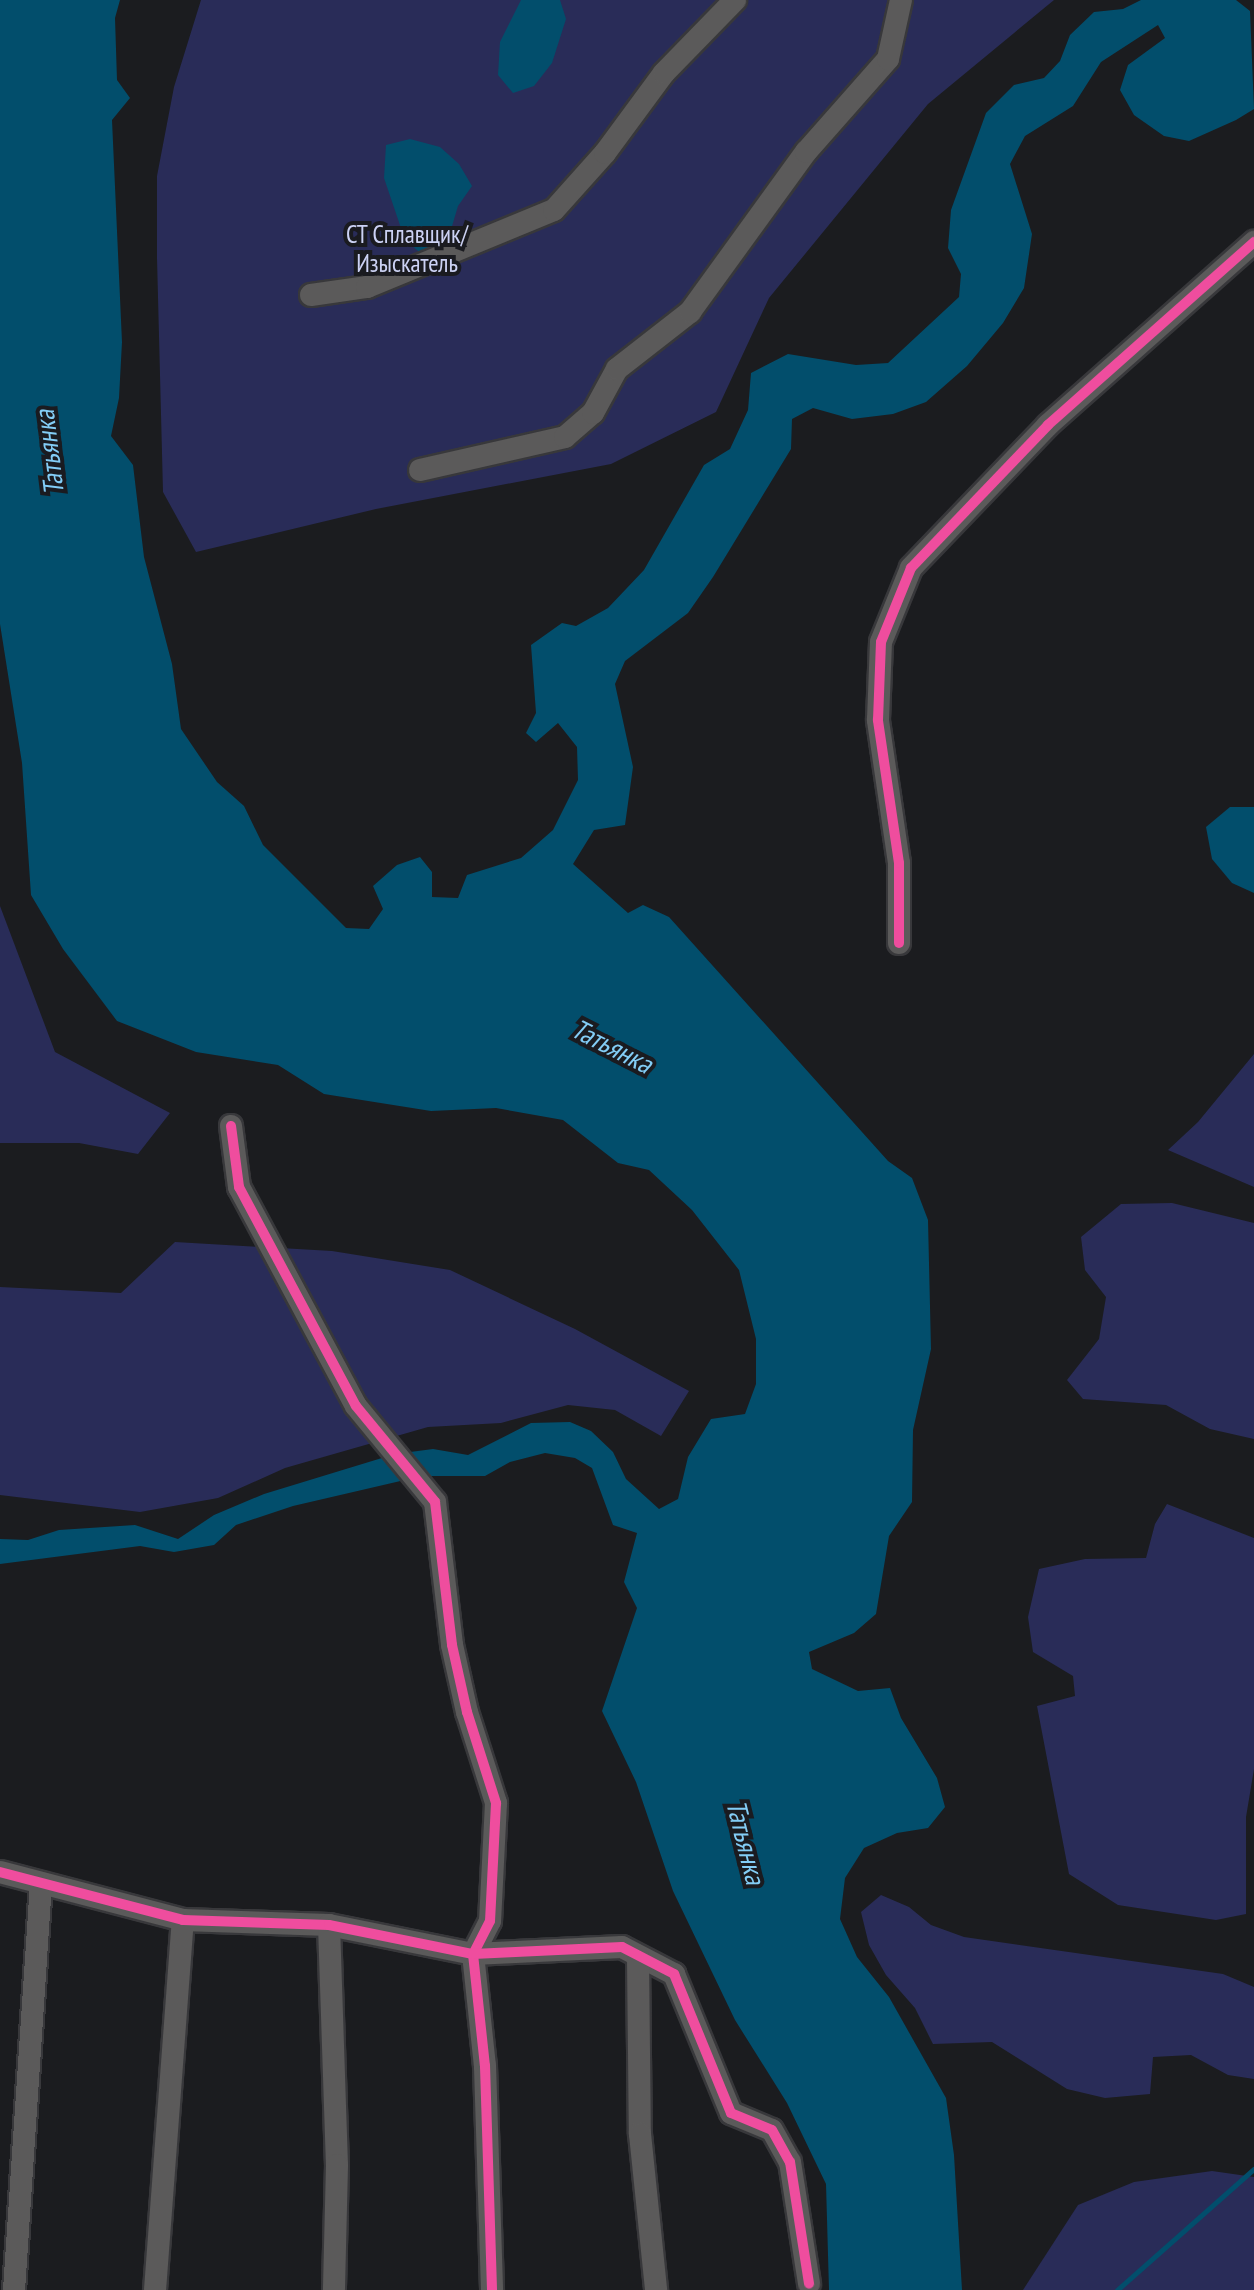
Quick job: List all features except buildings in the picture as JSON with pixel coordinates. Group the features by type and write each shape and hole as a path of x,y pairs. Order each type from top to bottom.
{"street":[{"path":"311,295 367,286 554,210 605,153 664,73 735,0"},
{"path":"420,470 565,437 593,413 617,370 690,312 806,152 888,58 902,0"},
{"path":"899,943 899,864 878,720 881,642 911,568 1048,425 1254,242"},
{"path":"231,1126 239,1187 356,1406 435,1502 452,1645 466,1712 496,1803 490,1921 473,1954 485,2066 492,2290"},
{"path":"0,1872 183,1920 330,1925 473,1954 622,1947 674,1974 731,2113 772,2130 790,2162 809,2284"},
{"path":"14,2290 41,1885"},
{"path":"154,2290 183,1920"},
{"path":"330,1925 337,2165 334,2290"},
{"path":"638,1956 640,2134 656,2290"}],"green space":[{"name":"СТ Сплавщик/ Изыскатель","path":"201,0 1054,0 928,104 769,298 716,412 611,464 376,509 196,552 163,492 157,176 174,87"},
{"path":"0,906 55,1052 170,1113 138,1154 79,1143 0,1143"},
{"path":"1254,1054 1254,1187 1168,1150 1198,1122"},
{"path":"1172,1203 1254,1223 1254,1439 1210,1429 1166,1405 1083,1399 1067,1380 1099,1339 1106,1297 1085,1270 1081,1237 1121,1204"},
{"path":"175,1242 332,1251 450,1270 575,1329 689,1391 661,1436 615,1410 568,1405 501,1423 428,1427 285,1468 218,1498 140,1512 0,1495 0,1287 121,1293"},
{"path":"1167,1504 1254,1538 1254,1769 1246,1817 1246,1914 1216,1920 1118,1905 1069,1874 1037,1706 1075,1696 1073,1676 1033,1652 1028,1617 1039,1569 1085,1559 1146,1558 1155,1524"},
{"path":"881,1895 909,1907 931,1925 964,1937 1223,1974 1254,1987 1254,2079 1228,2075 1191,2055 1153,2057 1150,2094 1105,2098 1067,2089 992,2042 933,2044 915,2008 886,1975 869,1945 861,1912"},
{"path":"1212,2171 1254,2177 1254,2290 1023,2290 1078,2205 1134,2182"}],"water":[{"name":"Татьянка","path":"0,0 120,0 115,18 117,80 130,98 112,120 122,342 119,398 111,436 133,465 144,557 172,664 181,729 217,782 244,806 263,845 346,928 369,929 383,909 373,886 397,865 420,857 432,872 432,897 458,898 467,875 521,858 553,830 578,780 577,747 558,723 536,742 526,733 536,713 531,645 562,623 576,626 608,608 644,570 704,465 730,449 748,410 751,373 788,354 856,365 888,363 959,297 961,274 948,248 951,210 986,113 1014,85 1044,78 1060,61 1070,35 1094,12 1123,9 1141,0 1236,0 1250,11 1254,109 1236,120 1189,141 1164,136 1134,115 1120,90 1128,65 1165,38 1158,25 1101,62 1073,106 1025,136 1010,164 1032,234 1024,288 1003,323 967,366 926,402 893,414 852,419 813,408 792,419 791,449 713,577 688,613 625,661 615,684 633,767 625,825 594,830 573,864 628,913 643,905 669,917 888,1161 912,1178 928,1220 931,1349 913,1430 912,1502 889,1536 876,1614 854,1633 809,1652 812,1669 858,1691 890,1688 901,1718 937,1778 945,1807 928,1828 897,1833 864,1848 845,1878 840,1919 857,1957 889,1997 946,2098 954,2155 962,2290 829,2290 826,2184 787,2103 735,2020 673,1891 636,1782 602,1711 637,1608 624,1582 637,1533 613,1525 592,1468 575,1458 545,1453 510,1462 485,1476 422,1476 293,1506 236,1525 214,1545 174,1552 140,1546 0,1564 0,1539 28,1540 59,1530 135,1525 178,1539 214,1515 264,1494 395,1454 433,1449 468,1455 531,1423 570,1422 591,1431 613,1452 626,1479 659,1509 678,1499 688,1457 711,1419 745,1414 756,1384 756,1339 739,1270 692,1210 649,1170 618,1163 563,1120 496,1108 431,1111 324,1094 278,1065 196,1052 117,1021 63,949 31,895 22,763 0,624"},
{"path":"521,0 560,0 566,19 552,63 534,86 513,93 498,75 500,42"},
{"path":"410,139 440,147 459,164 472,186 458,206 445,250 423,255 405,240 384,178 386,145"},
{"path":"1230,807 1254,807 1254,893 1232,883 1212,859 1206,827"}],"waterway":[{"path":"1117,2290 1254,2169"}],"cycle path":[{"path":"899,943 899,863 878,720 881,642 911,568 1048,425 1254,242"},
{"path":"231,1126 239,1187 356,1406 435,1502 452,1645 467,1712 496,1803 490,1921 473,1954 485,2066 492,2290"},
{"path":"0,1872 183,1920 329,1925 473,1954 622,1947 674,1974 731,2113 772,2130 790,2162 809,2284"}]}
